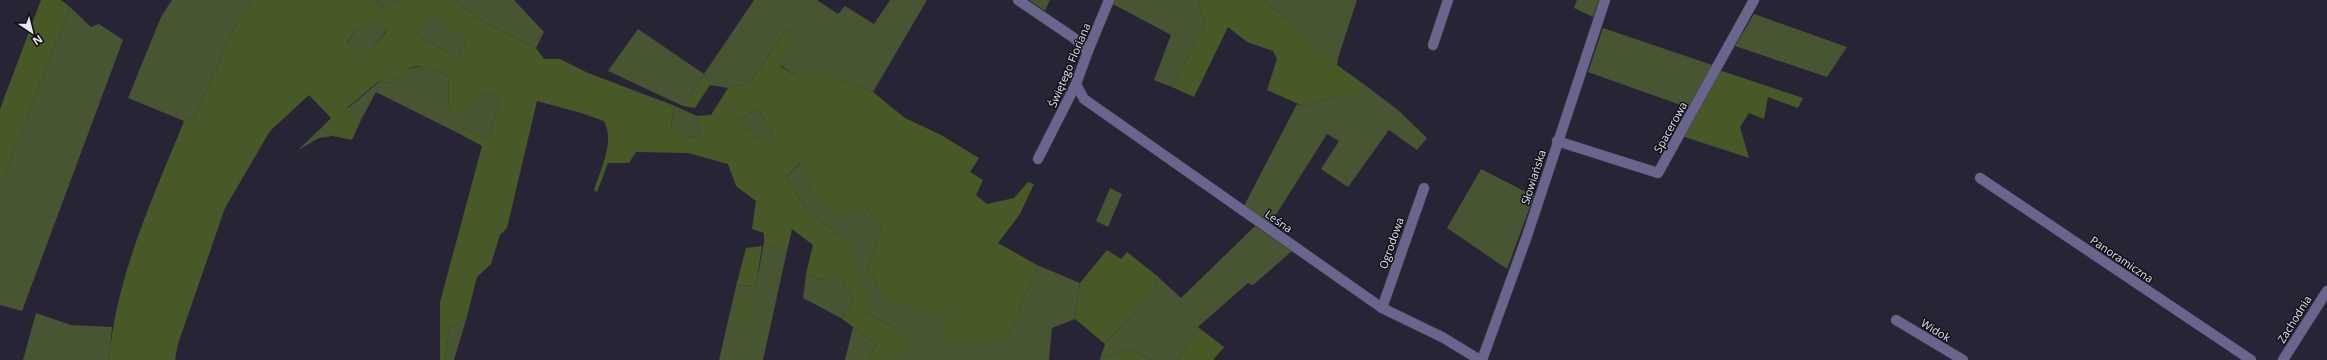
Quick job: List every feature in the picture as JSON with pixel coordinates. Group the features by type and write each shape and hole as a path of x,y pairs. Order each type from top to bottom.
{"street":[{"path":"1018,0 1074,38 1088,51"},
{"name":"Świętego Floriana","path":"1038,160 1076,84 1109,0"},
{"path":"1433,45 1448,0"},
{"name":"Słowiańska","path":"1481,360 1527,236 1557,141 1605,0"},
{"name":"Spacerowa","path":"1557,141 1658,173 1754,0"},
{"name":"Leśna","path":"1076,84 1084,99 1382,308 1442,337 1481,360"},
{"name":"Panoramiczna","path":"1980,178 2251,360"},
{"name":"Ogrodowa","path":"1382,308 1424,188"},
{"name":"Zachodnia","path":"2283,360 2327,291"},
{"name":"Widok","path":"1896,320 1963,360"}],"green space":[{"path":"41,0 61,0 70,7 0,186 0,109"},
{"path":"172,0 252,0 237,21 195,117 184,121 128,98 161,17"},
{"path":"252,0 376,0 381,8 397,0 454,0 480,20 536,48 544,59 560,59 588,73 675,106 671,127 687,137 701,135 697,116 711,115 728,88 750,83 787,28 795,40 780,66 798,77 806,69 841,79 873,92 905,118 941,135 979,158 970,172 983,180 976,195 987,204 1014,198 1028,182 1034,184 1020,214 998,243 1037,265 1007,339 950,345 939,334 951,314 921,313 903,303 893,304 878,286 867,268 882,230 866,206 839,217 810,189 800,163 786,177 807,210 850,244 856,267 870,302 865,313 897,328 912,345 893,360 869,360 876,344 841,318 853,301 842,279 834,273 822,280 806,274 813,245 792,229 787,251 764,242 764,233 752,229 756,201 736,186 728,164 688,153 636,152 629,163 608,163 597,192 594,190 608,146 607,129 604,121 537,101 507,228 500,235 491,264 477,277 466,320 450,325 445,360 440,360 440,302 482,146 458,133 464,128 489,139 500,100 484,91 461,118 448,108 449,76 432,68 418,66 405,70 390,83 379,81 347,108 361,120 352,140 333,136 321,128 331,118 309,95 270,131 225,208 178,344 175,360 109,360 119,298 148,208 184,121 195,117 237,21","holes":["433,14 466,42 458,58 417,35","374,17 387,30 372,50 354,50 348,42 356,27 366,28","758,108 773,135 763,143 738,121"]},
{"path":"376,0 397,0 381,8"},
{"path":"454,0 514,0 544,32 536,48 480,20"},
{"path":"754,0 817,0 838,14 845,6 874,24 890,0 927,0 873,92 841,79 798,77 780,65 795,40 787,28 750,83 728,88 710,85 704,74"},
{"path":"1029,0 1050,0 1045,11"},
{"path":"1112,0 1198,0 1205,25 1172,87 1154,80 1171,35 1111,3"},
{"path":"1198,0 1262,0 1295,25 1321,52 1338,58 1337,65 1365,85 1358,96 1335,96 1303,106 1267,90 1277,59 1273,51 1247,42 1228,27 1194,97 1172,87 1205,25"},
{"path":"1262,0 1357,0 1338,58 1321,52 1295,25"},
{"path":"1577,0 1599,0 1593,17 1574,8"},
{"path":"70,7 91,27 99,24 123,40 22,311 0,305 0,186"},
{"path":"433,13 466,42 458,58 417,35"},
{"path":"1754,14 1847,47 1827,77 1735,46"},
{"path":"374,17 387,29 372,50 354,50 348,43 356,27"},
{"path":"1603,28 1715,66 1689,108 1588,72"},
{"path":"638,29 704,74 683,106 608,71"},
{"path":"425,65 449,76 448,108 461,117 484,91 500,100 489,139 464,128 458,133 376,92 361,120 347,109 380,81 390,83 403,70"},
{"path":"1719,70 1803,98 1798,108 1768,97 1764,119 1749,113 1740,127 1749,158 1682,136"},
{"path":"704,74 710,85 695,108 683,106"},
{"path":"1365,85 1398,110 1427,138 1417,150 1389,130 1348,187 1321,169 1339,141 1327,134 1270,224 1244,206 1297,104 1303,106 1335,96 1358,96"},
{"path":"675,106 697,116 701,135 687,137 671,128"},
{"path":"758,108 773,135 763,143 738,121"},
{"path":"321,128 333,136 319,138 298,150"},
{"path":"801,163 810,189 866,206 882,230 867,268 878,286 921,313 951,313 1007,339 1037,265 1080,283 1075,319 1052,328 1049,360 893,360 911,345 897,328 865,313 850,244 807,210 786,177"},
{"path":"1481,169 1534,196 1507,269 1447,228"},
{"path":"1110,188 1122,194 1108,227 1096,221"},
{"path":"1255,226 1292,251 1253,285 1248,283 1198,327 1178,360 1152,360 1128,349 1100,359 1105,344 1155,290 1156,275 1181,298"},
{"path":"764,242 787,251 763,360 719,360 736,286 756,285"},
{"path":"762,246 756,285 736,286 746,248"},
{"path":"1107,250 1121,259 1127,252 1156,275 1155,290 1105,344 1075,319 1080,283"},
{"path":"834,273 842,279 853,301 841,318 803,298 806,274 822,280"},
{"path":"753,296 748,322 732,323 739,298"},
{"path":"36,313 71,325 112,327 109,360 23,360"},
{"path":"466,320 454,360 445,360 450,325"},
{"path":"853,327 876,344 869,360 845,360"},
{"path":"1198,327 1224,347 1213,360 1178,360"},
{"path":"1128,349 1152,360 1100,360 1100,359"}]}
